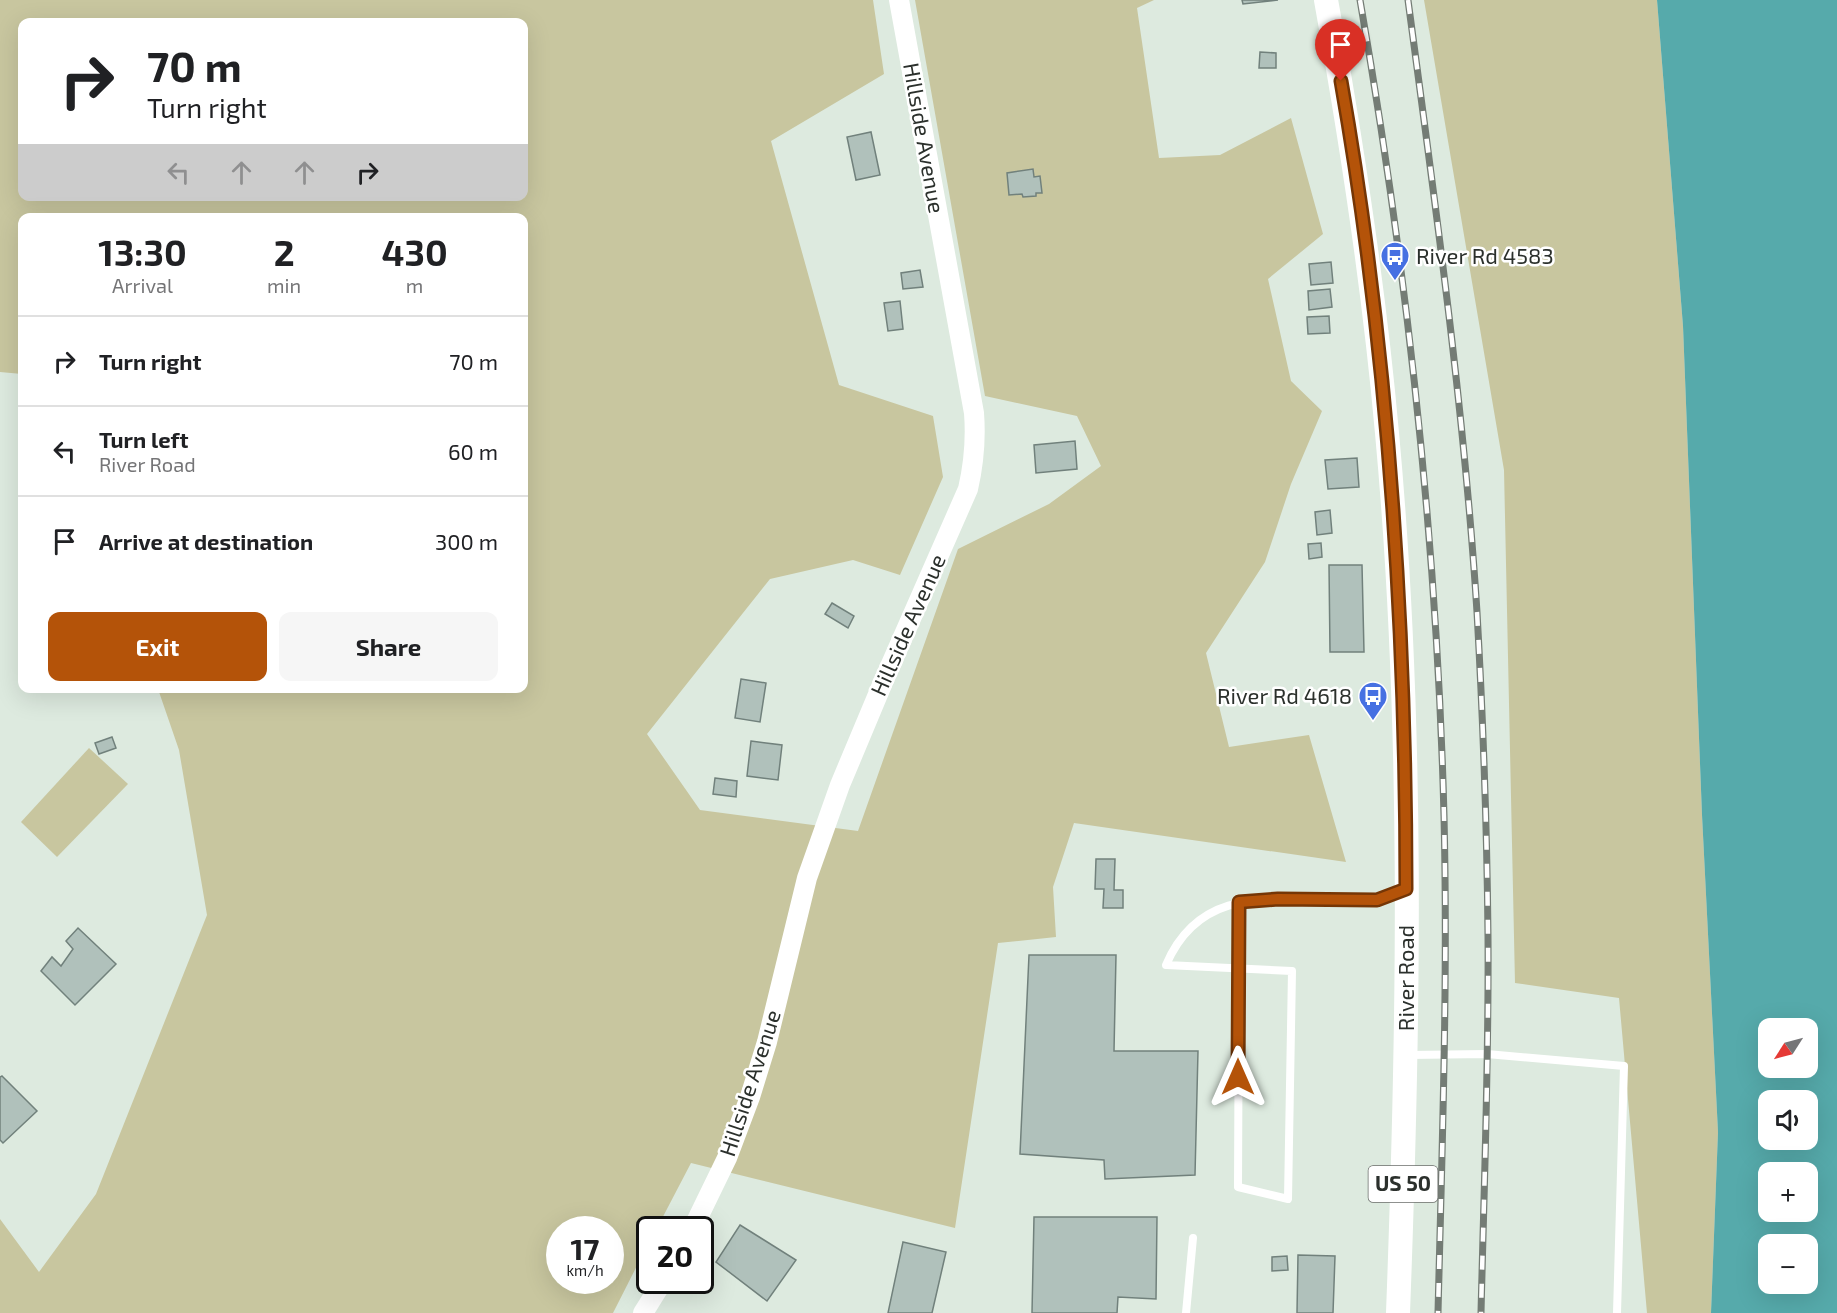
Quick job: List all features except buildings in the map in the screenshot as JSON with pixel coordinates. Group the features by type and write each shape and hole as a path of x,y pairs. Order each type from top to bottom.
{"main road":[{"name":"River Road","path":"1326,0 1371,272 1388,435 1400,625 1406,784 1406,1055 1398,1313"}],"street":[{"name":"Hillside Avenue","path":"699,1216 727,1158 750,1097 767,1042 807,879 840,785 968,489 974,464 976,438 974,412 899,0"},
{"path":"643,1313 655,1294"}],"lane":[{"path":"1239,902 1239,967 1238,1187 1288,1199 1292,971 1239,967 1166,965 1173,949 1188,930 1210,912 1239,902 1278,899 1377,900 1406,889"},
{"path":"1406,1055 1487,1054 1624,1066 1617,1313"},
{"path":"1186,1313 1193,1238"}],"shaded area":[{"path":"0,0 873,0 884,74 771,141 839,385 933,416 943,477 900,575 853,560 770,579 647,734 700,810 858,831 958,549 1049,504 1101,466 1077,416 985,396 915,0 1154,0 1137,8 1159,158 1220,155 1291,118 1323,234 1268,279 1291,381 1322,411 1291,484 1265,562 1206,653 1229,747 1309,735 1346,862 1074,823 1053,887 1056,937 998,943 955,1228 691,1163 663,1216 636,1216 636,1268 624,1291 624,1216 546,1216 546,1294 623,1294 613,1313 0,1313 0,1219 39,1272 96,1194 207,915 179,750 159,693 528,693 528,213 18,213 18,374 0,372"},
{"path":"1424,0 1657,0 1683,326 1702,815 1718,1132 1711,1313 1647,1313 1619,998 1515,983 1504,470"},
{"path":"89,748 128,784 57,857 21,822"}],"water":[{"path":"1657,0 1837,0 1837,1313 1711,1313 1718,1132 1702,815 1683,326"}],"railway":[{"path":"1360,0 1377,101 1405,305 1417,406 1435,611 1445,878 1444,1065 1438,1313"},
{"path":"1408,0 1457,382 1477,612 1488,936 1481,1313"}],"place":[{"name":"River Rd 4583","path":"1395,282"},
{"name":"River Rd 4618","path":"1373,722"}],"route":[{"path":"1238,1077 1239,902 1278,899 1377,900 1406,889 1406,784 1399,603 1388,435 1371,272 1341,81"}]}
